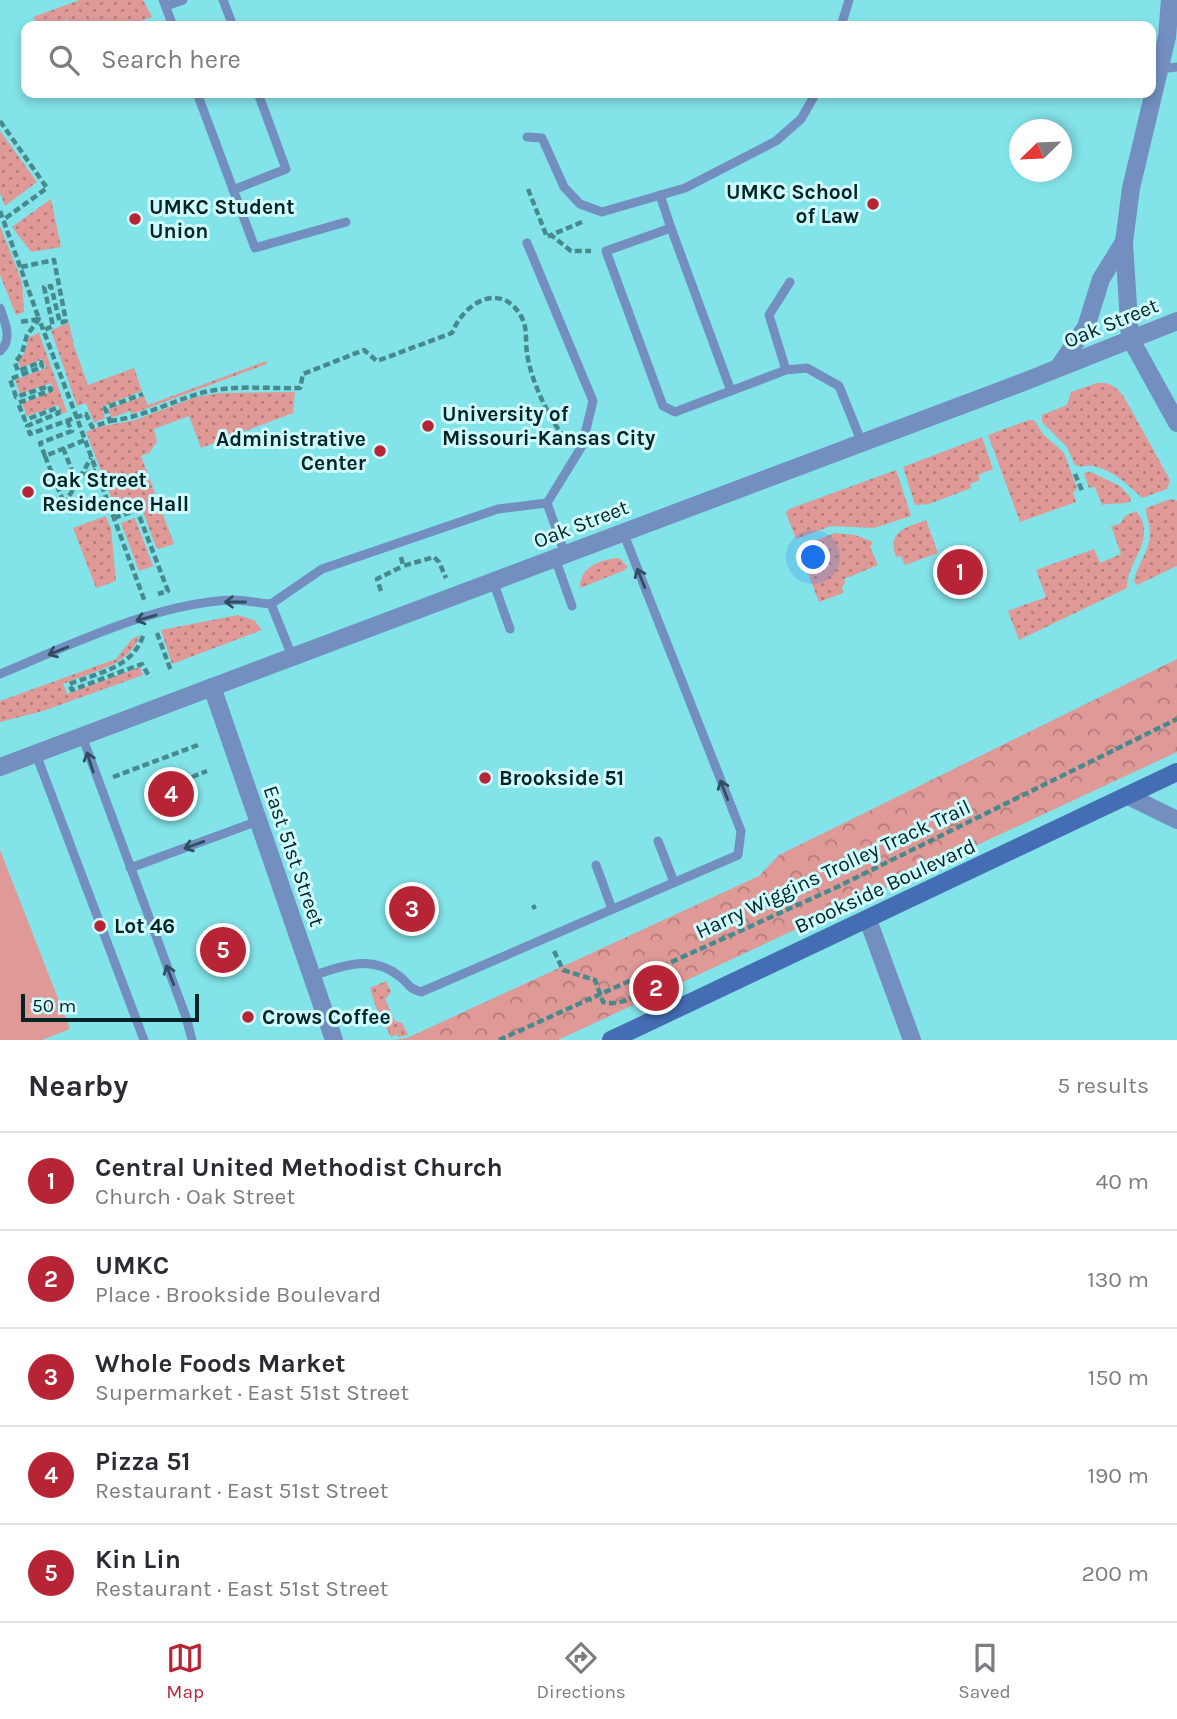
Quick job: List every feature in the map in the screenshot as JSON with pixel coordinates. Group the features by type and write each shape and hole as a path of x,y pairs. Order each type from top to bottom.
{"main road":[{"name":"Brookside Boulevard","path":"611,1040 1177,772"}],"street":[{"path":"1170,0 1168,68 1131,188 1124,242 1130,338 1177,423"},
{"path":"1057,368 1086,327 1101,279 1124,242"},
{"name":"Oak Street","path":"0,767 862,443 1177,321"},
{"name":"East 51st Street","path":"212,687 334,1040"},
{"path":"1128,796 1177,820"},
{"path":"868,920 912,1040"}],"lane":[{"path":"171,21 164,3 183,0"},
{"path":"223,0 231,21"},
{"path":"843,21 849,0"},
{"path":"199,98 255,248 346,222"},
{"path":"233,190 286,169 260,98"},
{"path":"527,137 542,138 564,187 580,204 603,212 708,178 776,141 801,119 813,98"},
{"path":"660,195 731,391"},
{"path":"671,228 606,251 663,405 675,412 786,370 807,368 839,386 862,443"},
{"path":"527,243 593,401 582,446 547,503 572,606"},
{"path":"786,370 769,315 790,282"},
{"path":"0,308 9,338 0,351"},
{"path":"0,674 116,627 178,608 232,600 271,604 323,569 498,509 547,503"},
{"path":"312,975 354,962 379,964 400,976 409,988 421,992 738,855 741,831 623,532"},
{"path":"493,581 510,629"},
{"path":"271,604 292,656"},
{"path":"82,736 186,1017 192,1040"},
{"path":"36,754 144,1040"},
{"path":"130,868 258,821"},
{"path":"658,841 674,882"},
{"path":"596,864 612,909"}],"path":[{"path":"0,121 47,187 4,220"},
{"path":"528,189 547,237 581,223"},
{"path":"0,211 148,609"},
{"path":"551,235 571,250 606,251"},
{"path":"21,267 54,260 66,321 60,323 51,286 44,287 53,326 44,330"},
{"path":"40,319 27,335 22,353 15,363 18,370 41,362 42,367 10,380 16,397 49,386 51,390 18,402 25,420 57,408 59,413 27,426 30,434 86,414 92,428 110,421 134,418 200,393 300,388 303,374 364,350 377,361 452,333 457,319 475,302 495,299 506,301 521,317 527,337 527,353 551,421 568,441"},
{"path":"21,322 40,319"},
{"path":"110,421 105,408 143,394"},
{"path":"67,421 72,431 40,443 68,513 107,498"},
{"path":"45,456 85,440"},
{"path":"63,448 75,478 96,471"},
{"path":"64,505 91,458"},
{"path":"1075,474 1083,493"},
{"path":"114,518 137,510 168,591 144,599"},
{"path":"400,555 403,566"},
{"path":"382,591 377,579 403,566 434,557 446,578"},
{"path":"157,633 171,671"},
{"path":"143,636 133,654 121,665 69,684 72,690 142,664 150,678"},
{"name":"Harry Wiggins Trolley Track Trail","path":"499,1040 835,888 1177,719"},
{"path":"107,779 198,745"},
{"path":"192,777 207,771"},
{"path":"554,951 563,970 595,980 603,1002 623,1002 640,993 643,999 665,989"}],"green space":[{"path":"80,0 143,0 152,17 141,21 36,21 33,17"},
{"path":"0,131 37,182 5,206 0,193"},
{"path":"51,199 61,247 31,252 12,227"},
{"path":"0,226 22,282 24,312 16,315 0,275"},
{"path":"69,323 88,385 134,368 142,391 102,407 105,418 94,423 86,403 77,406 51,330"},
{"path":"39,333 67,412 62,414 58,405 27,416 22,403 54,391 51,383 20,394 15,380 46,368 42,359 21,368 18,362 25,352 29,337"},
{"path":"266,361 267,364 132,414 130,411 111,418 108,409 144,396 148,405"},
{"path":"1097,383 1113,386 1124,397 1170,480 1167,489 1142,498 1106,470 1075,465 1067,447 1042,422 1042,415 1067,405 1071,392"},
{"path":"295,392 293,413 201,448 189,416 154,429 157,442 149,453 141,456 174,544 159,549 156,547 139,501 116,510 86,432 135,420 196,397 220,393"},
{"path":"1034,420 1043,434 1064,453 1077,488 1073,493 1076,502 1020,522 988,435"},
{"path":"982,437 993,469 978,475 980,480 970,484 971,488 929,504 915,505 903,467"},
{"path":"896,470 911,516 874,528 831,526 796,539 786,513 789,509"},
{"path":"1091,472 1120,486 1131,498 1130,502 1102,505 1095,487 1089,488 1084,473"},
{"path":"1171,499 1177,501 1177,566 1137,585 1134,581 1135,575 1150,537 1146,508"},
{"path":"1136,511 1142,521 1143,541 1131,569 1127,588 1019,640 1008,611 1046,597 1036,570 1094,549 1100,563 1121,554 1111,526 1120,524 1125,516"},
{"path":"106,516 111,529 116,581 96,588 73,528"},
{"path":"135,518 153,566 139,571 121,523"},
{"path":"926,520 938,553 905,565 901,556 896,557 896,536 905,528"},
{"path":"835,533 855,535 873,542 870,547 878,565 844,579 843,593 819,602 798,547"},
{"path":"619,558 628,567 623,571 580,588 583,575 592,566"},
{"path":"238,615 254,620 262,630 172,664 161,630"},
{"path":"140,635 127,655 118,662 63,684 67,694 140,667 143,675 43,711 0,722 0,701 116,659 132,639"},
{"path":"1177,659 1177,752 558,1040 393,1040 407,1038 759,876 779,855"},
{"path":"0,850 70,1029 42,1040 0,1040"},
{"path":"386,981 391,992 385,999 395,1021 402,1023 408,1035 398,1037 397,1034 391,1037 377,1010 370,988"}],"place":[{"name":"UMKC School of Law","path":"873,204"},
{"name":"UMKC Student Union","path":"135,219"},
{"name":"University of Missouri-Kansas City","path":"428,426"},
{"name":"Administrative Center","path":"380,451"},
{"name":"Oak Street Residence Hall","path":"28,492"},
{"name":"Central United Methodist Church","path":"960,572"},
{"name":"Brookside 51","path":"485,778"},
{"name":"Pizza 51","path":"171,794"},
{"name":"Whole Foods Market","path":"412,909"},
{"name":"Lot 46","path":"100,926"},
{"name":"Kin Lin","path":"223,950"},
{"name":"UMKC","path":"656,988"},
{"name":"Crows Coffee","path":"248,1017"}]}
